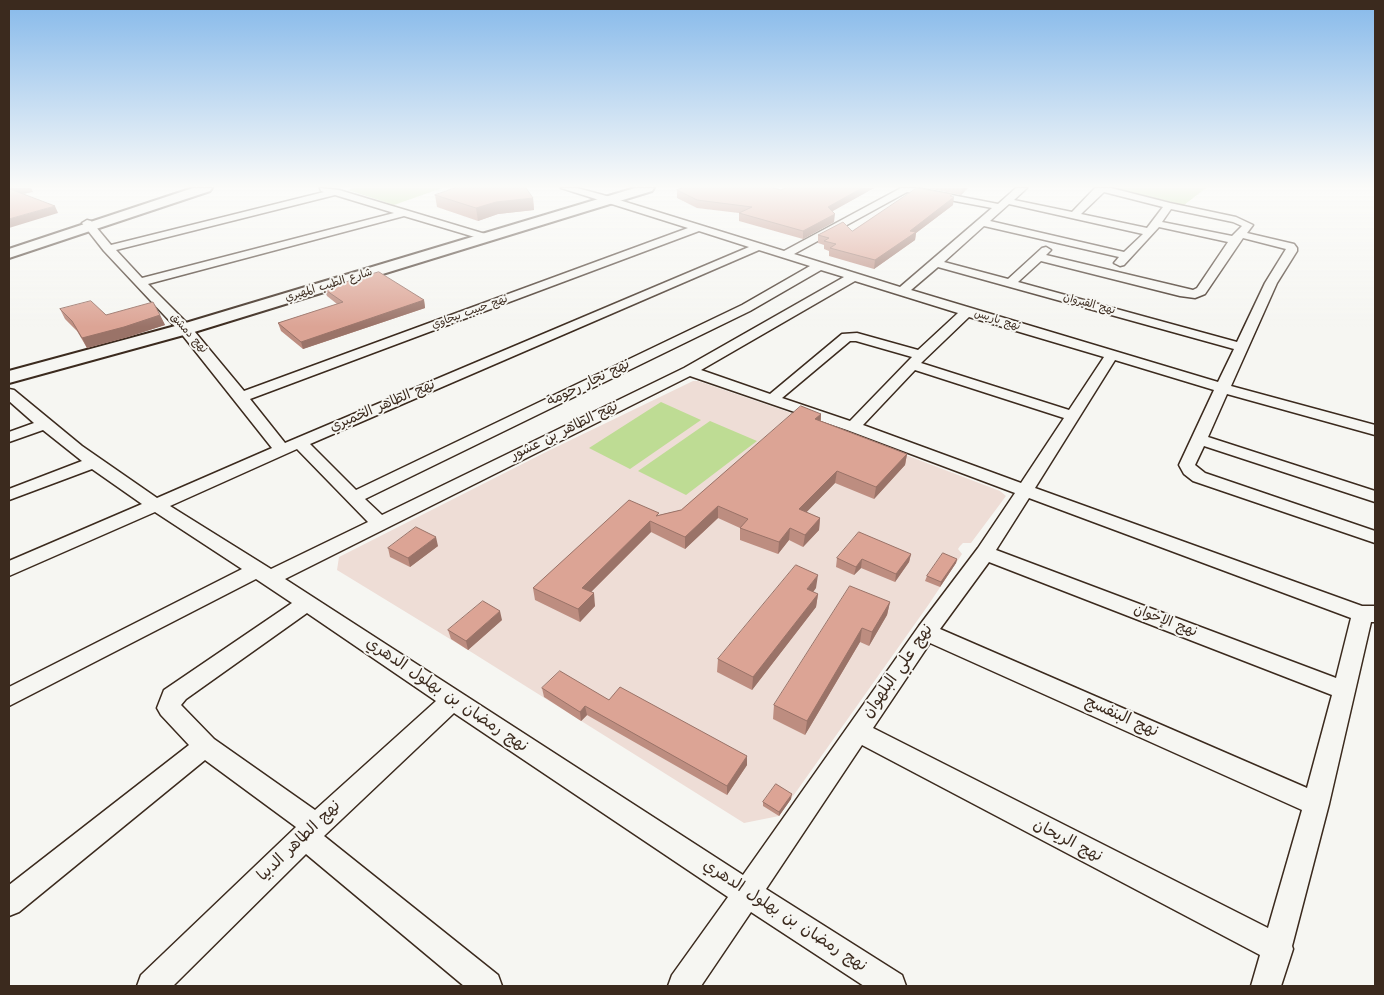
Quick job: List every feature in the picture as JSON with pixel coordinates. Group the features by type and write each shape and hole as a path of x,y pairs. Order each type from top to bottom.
{"street":[{"path":"9,247 57,234"},
{"path":"9,254 65,234"},
{"name":"نهج دمشق","path":"96,234 185,329 282,450"},
{"path":"108,249 166,234"},
{"path":"140,282 325,234"},
{"path":"476,234 488,238"},
{"name":"شارع الطيب المهيري","path":"9,377 185,329 500,234"},
{"name":"نهج حبيب بيجاوي","path":"241,397 681,234"},
{"name":"نهج باريس","path":"718,234 1112,356 1375,430"},
{"path":"785,255 823,234"},
{"path":"903,291 967,234"},
{"path":"1037,234 1128,256"},
{"path":"1110,275 1147,234"},
{"path":"1214,234 1238,237 1292,248 1271,283 1187,465 1190,470 1199,476 1375,537"},
{"path":"1039,257 1180,292 1199,293 1240,234"},
{"path":"1009,284 1058,239"},
{"name":"نهج الطاهر الخميري","path":"9,569 157,506 299,442 758,247"},
{"name":"نهج القيروان","path":"936,263 1242,347"},
{"name":"نهج نجار رحومة","path":"355,497 746,308 821,265"},
{"name":"نهج الطاهر بن عشور","path":"9,697 264,574 380,524 689,371 854,276"},
{"path":"853,427 917,360 967,312"},
{"path":"772,399 846,337 857,337 1073,416"},
{"name":"نهج علي البلهوان","path":"683,986 926,632 985,553 1112,356"},
{"path":"689,371 853,427 1368,614 1361,624 1278,949 1266,986"},
{"name":"نهج رمضان بن بهلول الدهري","path":"9,393 43,425 92,463 264,574 452,701 746,894 891,986"},
{"path":"9,438 43,425"},
{"path":"1200,439 1375,497"},
{"path":"299,442 380,524"},
{"path":"9,495 92,463"},
{"name":"نهج الإخوان","path":"985,553 1345,692"},
{"path":"307,603 172,697 169,708 205,746 311,832 486,986"},
{"name":"نهج البنفسج","path":"926,632 1316,804"},
{"name":"نهج الطاهر الدبيا","path":"152,986 311,832 452,701"},
{"name":"نهج الريحان","path":"858,732 1278,949"},
{"path":"9,902 205,746"}],"shaded area":[{"path":"693,381 698,381 835,428 1000,491 1006,496 971,543 963,543 960,546 958,549 962,554 929,604 779,816 744,823 337,570 339,557 546,452"}],"green space":[{"path":"661,402 701,420 630,469 589,448"},
{"path":"710,421 757,441 686,495 638,471"}],"building":[{"path":"912,234 875,260 830,248 836,244 824,241 829,238 818,235"},
{"path":"379,272 424,300 301,342 278,323 343,302 324,289"},
{"path":"91,301 106,315 153,302 160,315 82,338 72,321 60,309"},
{"path":"801,406 821,414 815,419 907,454 876,487 837,471 799,509 820,518 805,535 790,528 779,542 740,528 748,519 718,506 685,537 650,521 582,588 594,593 578,609 533,588 629,500 659,513 656,516 681,510"},
{"path":"416,527 436,537 408,558 388,548"},
{"path":"859,532 911,554 896,574 862,559 856,567 837,558"},
{"path":"943,553 957,559 941,582 927,576"},
{"path":"796,565 818,575 807,589 818,594 753,677 718,659"},
{"path":"850,586 890,602 872,632 862,628 807,721 774,705"},
{"path":"483,601 500,611 466,641 448,630"},
{"path":"560,671 609,700 620,687 747,756 727,786 585,706 580,712 542,688"},
{"path":"776,784 792,794 779,812 763,802"}]}
